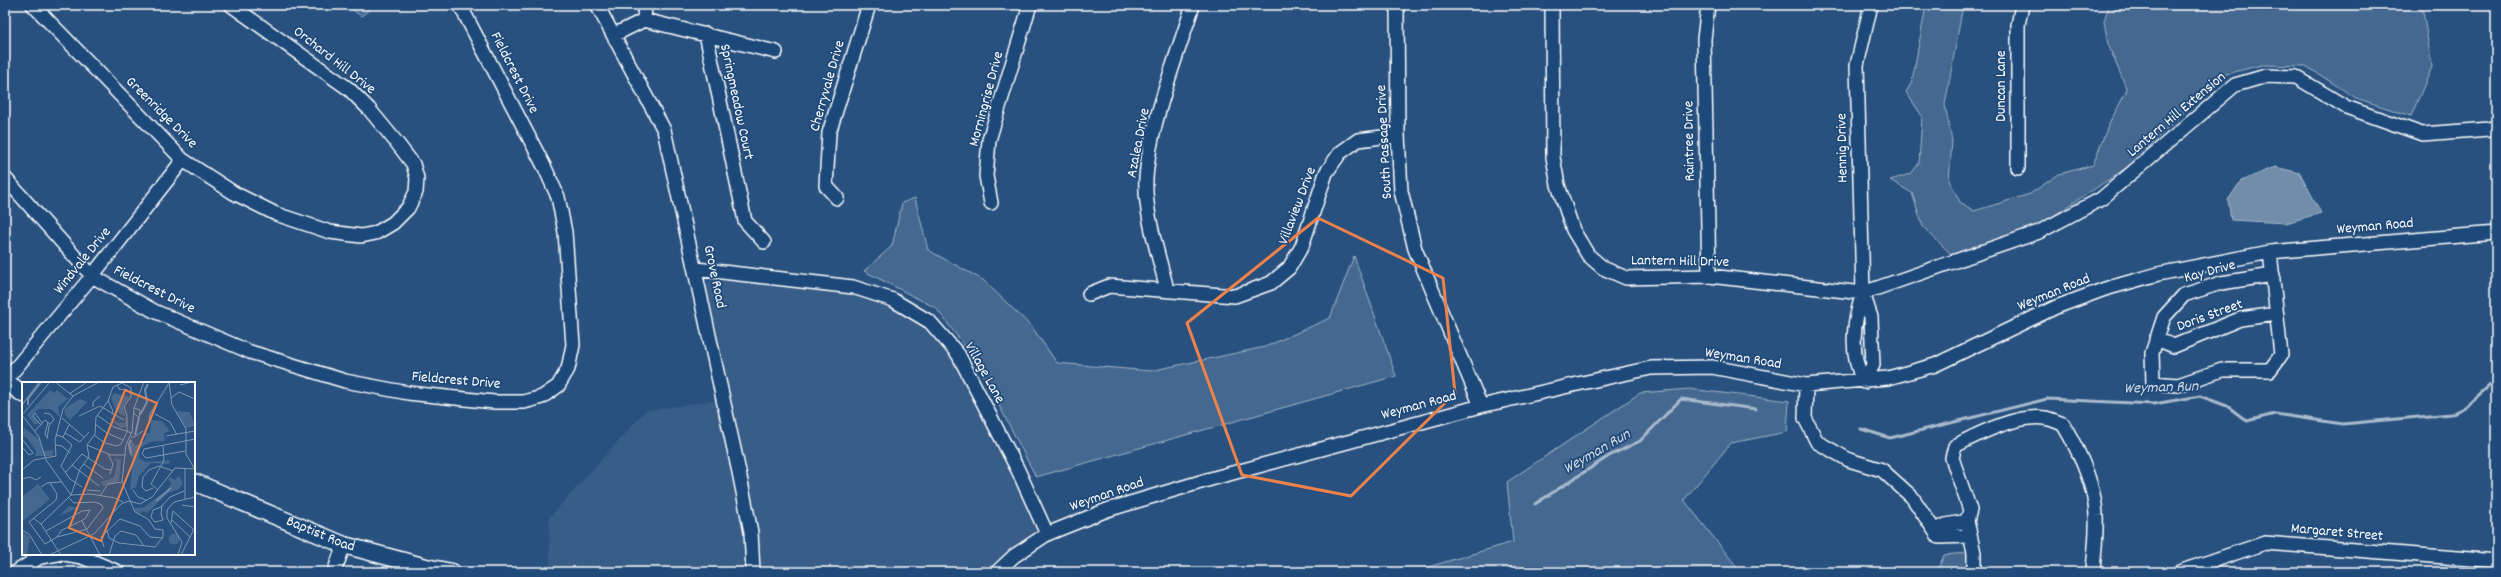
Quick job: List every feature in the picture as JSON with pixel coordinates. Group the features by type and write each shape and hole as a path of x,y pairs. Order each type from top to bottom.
{"main road":[{"path":"5,381 22,393"},
{"name":"Baptist Road","path":"195,482 344,545 426,567 452,572"}],"street":[{"name":"Greenridge Drive","path":"33,5 183,160 234,193 276,214 308,225"},
{"name":"Orchard Hill Drive","path":"231,5 349,89 370,110 413,164 417,178 416,192 408,208 393,222 376,233 361,236 308,225"},
{"name":"Fieldcrest Drive","path":"5,178 92,276 154,311 250,352 345,381 408,393 494,402 524,402 542,397 558,386 568,369 573,345 565,232 558,198 545,168 460,5"},
{"name":"Grove Road","path":"597,5 664,130 696,269 751,532 753,572"},
{"path":"614,35 644,20 645,5"},
{"name":"Cherryvale Drive","path":"836,198 826,186 829,133 869,5"},
{"name":"Morningrise Drive","path":"991,203 986,176 989,140 1030,5"},
{"name":"Azalea Drive","path":"1167,289 1150,222 1145,179 1155,129 1193,5"},
{"name":"South Passage Drive","path":"1397,5 1398,135 1401,191 1415,249 1481,406"},
{"name":"Lantern Hill Drive","path":"1552,5 1552,157 1558,186 1573,230 1588,255 1603,268 1626,278 1709,276 1863,293 1958,260"},
{"name":"Raintree Drive","path":"1708,5 1704,39 1709,276"},
{"name":"Hennig Drive","path":"1864,382 1856,365 1855,318 1863,293 1857,65 1871,5"},
{"name":"Duncan Lane","path":"2018,168 2018,25 2022,5"},
{"name":"Springmeadow Court","path":"644,20 706,34 745,221 764,242"},
{"path":"706,34 776,52"},
{"name":"Lantern Hill Extension","path":"1958,260 2039,232 2101,199 2235,85 2266,76 2296,77 2346,107 2422,134 2490,129 2496,126"},
{"name":"Villaview Drive","path":"1089,294 1108,286 1167,289 1235,296 1271,283 1289,268 1302,246 1326,173 1340,153 1358,140 1398,135"},
{"name":"Windvale Drive","path":"5,381 92,276 183,160"},
{"name":"Weyman Road","path":"997,572 1014,556 1048,534 1107,510 1214,478 1481,406 1651,368 1712,367 1806,385 1864,382 1888,378 1935,365 2056,307 2105,289 2158,274 2270,252 2496,233"},
{"name":"Kay Drive","path":"2270,252 2273,275 2281,355 2270,370 2222,370 2178,385 2153,383 2152,353 2164,316 2184,295 2221,283 2273,275"},
{"name":"Village Lane","path":"696,269 853,287 893,300 930,322 958,354 1018,470 1048,534"},
{"name":"Doris Street","path":"2156,339 2174,346 2240,319 2277,314"},
{"path":"1806,385 1805,418 1817,442 1849,460 1882,470 1912,497 1939,537 1970,536"},
{"path":"1974,572 1974,553 1967,522 1970,510 1952,458 1955,446 1976,434 2023,419 2046,418 2063,424 2077,447 2091,488 2096,516 2094,572"},
{"path":"1934,530 1946,525 1967,522"},
{"name":"Margaret Street","path":"2179,572 2265,543 2496,561"},
{"path":"334,572 344,545"},
{"path":"16,572 40,557 52,555"},
{"path":"71,555 82,557 118,572"}],"highlighted area":[{"path":"1318,218 1443,278 1455,393 1351,496 1242,475 1187,323"}],"shaded area":[{"path":"346,5 376,5 361,16"},
{"path":"1926,5 1963,5 1945,105 1952,141 1949,180 1960,202 1974,211 2030,194 2059,174 2093,165 2108,126 2127,90 2108,44 2104,21 2109,5 2422,5 2432,67 2411,116 2356,98 2306,66 2261,65 2223,75 2163,132 2135,162 2043,223 1953,256 1923,227 1912,193 1890,180 1911,174 1919,163 1922,116 1906,92 1912,82"},
{"path":"2275,167 2300,173 2321,213 2286,223 2231,220 2228,200 2241,181"},
{"path":"915,198 928,250 983,280 1032,327 1057,363 1150,371 1265,347 1330,318 1354,256 1396,376 1036,477 976,361 936,308 864,271 892,246 902,203"},
{"path":"714,277 856,293 890,302 924,326 954,359 1038,526 1038,532 1035,537 991,572 550,572 549,518 645,411 730,398 706,285"},
{"path":"1860,317 1865,317 1868,360 1864,364 1860,361"},
{"path":"1689,389 1789,401 1787,432 1731,443 1684,500 1741,572 1411,572 1513,542 1507,482 1640,393"},
{"path":"1967,553 1970,572 1937,572 1944,555"}],"waterway":[{"name":"Weyman Run","path":"1861,429 1890,438 2047,399 2154,404 2200,396 2227,406 2247,421 2275,414 2343,424 2451,414 2465,407 2496,380"},
{"name":"Weyman Run","path":"1535,504 1609,456 1640,441 1681,399 1756,409"}]}
